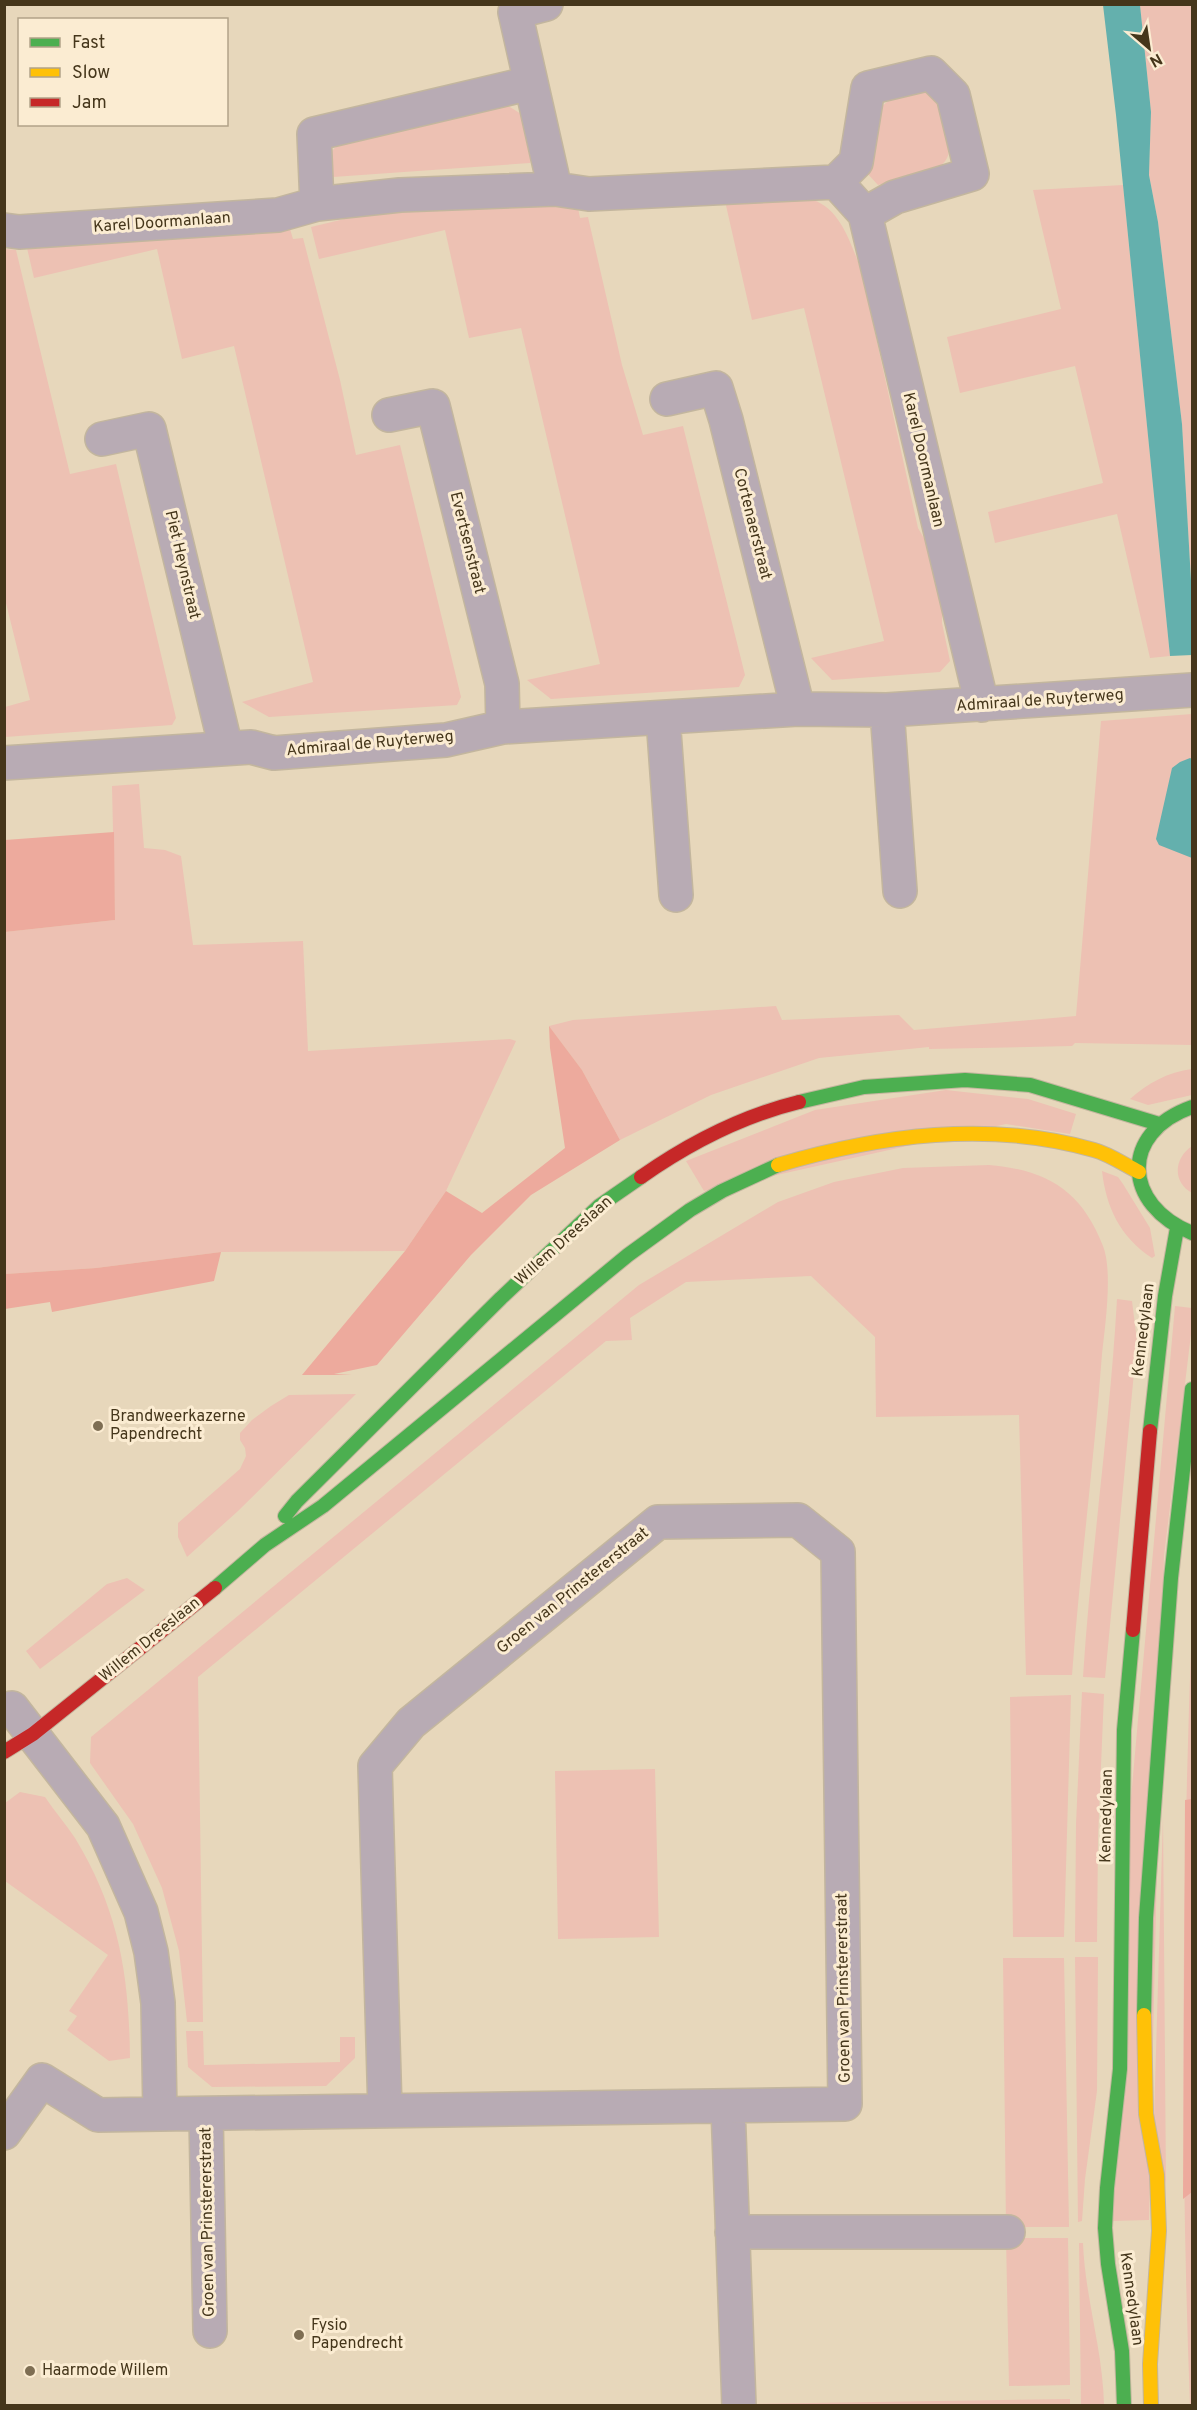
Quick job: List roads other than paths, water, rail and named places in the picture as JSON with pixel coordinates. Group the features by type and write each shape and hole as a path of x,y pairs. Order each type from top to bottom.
{"street":[{"path":"546,4 515,12 555,189"},
{"path":"836,182 856,162 868,88 931,73 953,95 972,174 895,197 865,214"},
{"path":"317,204 314,134 531,83"},
{"name":"Karel Doormanlaan","path":"4,230 19,232 278,215 317,204 400,195 555,189 589,194 836,182 865,214 982,705"},
{"name":"Cortenaerstraat","path":"667,399 716,388 729,431 798,709"},
{"name":"Evertsenstraat","path":"389,416 433,406 502,684 502,727"},
{"name":"Piet Heynstraat","path":"102,439 149,429 226,748"},
{"name":"Admiraal de Ruyterweg","path":"4,763 251,747 274,753 446,740 502,727 798,709 887,710 982,705 1192,690"},
{"path":"887,710 900,891"},
{"path":"663,718 676,895"},
{"name":"Willem Dreeslaan","path":"265,1545 297,1501 501,1298 599,1206 661,1163 710,1135 779,1107 864,1087 965,1080 1030,1085 1159,1124"},
{"path":"1192,1107 1175,1113 1159,1124 1144,1146 1139,1172 1142,1190 1150,1206 1162,1219 1177,1228 1192,1233"},
{"name":"Willem Dreeslaan","path":"4,1752 33,1734 265,1545 323,1506 637,1249 690,1210 771,1167 829,1150 889,1139 994,1133 1037,1138 1096,1150 1139,1172"},
{"name":"Kennedylaan","path":"1124,2406 1124,2367 1105,2231 1106,2176 1116,2120 1120,2069 1124,1730 1152,1403 1165,1296 1177,1228"},
{"name":"Kennedylaan","path":"1151,2406 1150,2364 1159,2231 1157,2175 1146,2114 1144,1992 1146,1918 1171,1578 1192,1389"},
{"name":"Groen van Prinstererstraat","path":"4,2133 42,2080 98,2115 728,2107 845,2104 838,1552 798,1520 658,1522 411,1723 375,1766 385,2111"},
{"path":"12,1708 103,1826 141,1912 151,1952 158,2003 160,2114"},
{"path":"728,2107 739,2406"},
{"name":"Groen van Prinstererstraat","path":"206,2114 210,2331"},
{"path":"732,2232 1008,2232"}],"water":[{"path":"1103,5 1140,5 1151,112 1149,175 1158,222 1182,424 1192,598 1192,655 1170,656"},
{"path":"1192,759 1192,858 1159,845 1156,839 1172,768"}],"place":[{"name":"Brandweerkazerne Papendrecht","path":"98,1426"},
{"name":"Fysio Papendrecht","path":"299,2335"},
{"name":"Haarmode Willem","path":"30,2371"}]}
